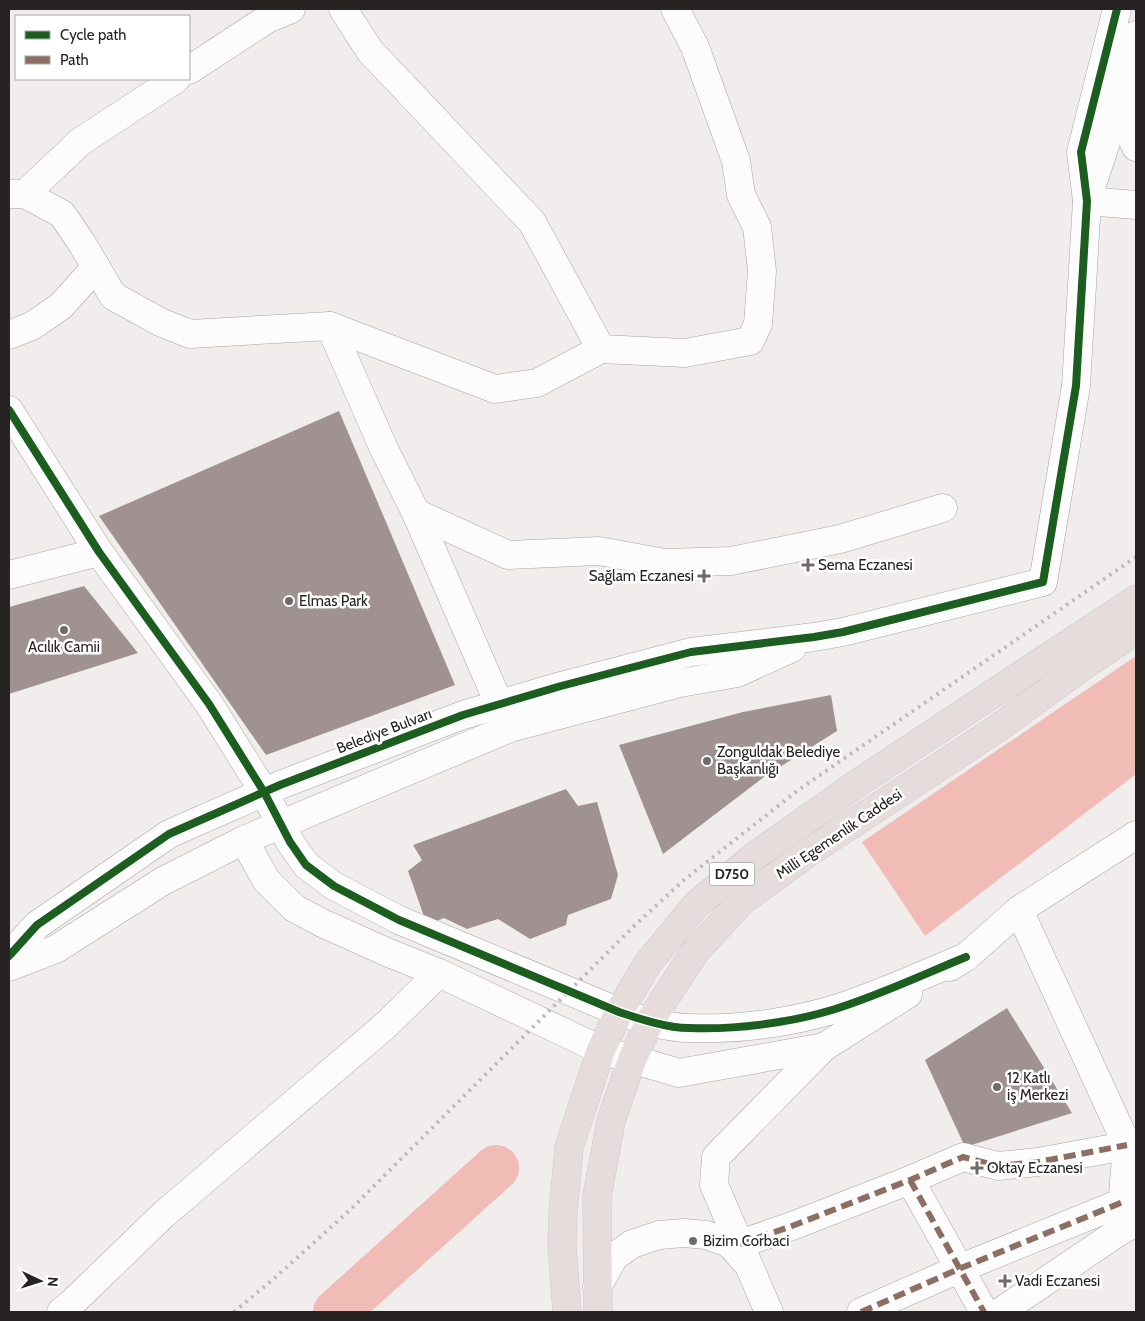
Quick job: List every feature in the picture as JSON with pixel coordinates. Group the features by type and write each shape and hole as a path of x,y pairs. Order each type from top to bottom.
{"highway":[{"name":"D750","path":"567,1312 562,1246 569,1146 600,1050 619,1012 648,963 696,905 756,855 858,783 1136,599"},
{"name":"Milli Egemenlik Caddesi","path":"598,1300 597,1197 611,1121 632,1060 650,1021 695,952 742,902 805,855 998,728 1080,668 1136,631"}],"street":[{"path":"190,69 267,19 291,9"},
{"path":"343,9 370,51 532,222 601,349"},
{"path":"174,80 80,142 17,194 62,214 82,242 113,296 160,322 190,334 330,326 495,389 537,383 601,349 685,353 750,341 758,324 762,271 758,227 741,195 736,161 695,47 675,9"},
{"path":"9,968 56,950 163,881 244,840 510,728 680,683 737,673 814,637 843,632 1043,582 1076,386 1086,201 1081,152 1117,9"},
{"path":"1086,201 1109,133 1136,35"},
{"path":"1129,62 1130,132 1136,147"},
{"path":"1086,201 1136,205"},
{"path":"9,335 32,326 61,306 96,267"},
{"path":"330,326 384,448 416,513 510,728"},
{"path":"9,410 99,552 209,704 264,792 290,842 306,864 334,886 399,920 619,1012 650,1021 687,1028 736,1028 831,1010 887,990 966,957"},
{"path":"416,513 508,554 599,551 665,563 731,561 840,539 943,508"},
{"path":"9,575 99,552"},
{"name":"Belediye Bulvarı","path":"9,956 37,925 169,834 264,792 463,715 498,704 690,652 814,637"},
{"path":"769,1312 714,1185 716,1157 824,1047 966,957 1019,910 1136,835"},
{"path":"244,840 266,880 294,908 344,933 439,973 600,1050 679,1073 824,1047"},
{"path":"1000,1312 1126,1218 1132,1144 1019,910"},
{"path":"61,1312 162,1215 386,1025 439,973"},
{"path":"745,1256 792,1226 963,1157 998,1166 1038,1162 1132,1144"},
{"path":"910,1180 984,1312"},
{"path":"861,1312 961,1268 1126,1218"},
{"path":"598,1300 614,1257 632,1244 659,1235 684,1233 706,1235 729,1243 745,1256"}],"shaded area":[{"path":"1136,656 1136,774 925,936 862,842"}],"building":[{"name":"Elmas Park","path":"339,411 455,685 266,755 99,516"},
{"name":"Acılık Camii","path":"84,586 138,653 9,694 9,607"},
{"name":"Zonguldak Belediye Başkanlığı","path":"831,695 837,731 764,777 663,854 619,745 743,712"},
{"path":"566,789 578,806 597,802 618,875 611,899 568,915 566,925 530,939 498,919 467,929 444,918 427,925 408,871 422,860 413,845"},
{"name":"12 Katlı iş Merkezi","path":"1007,1008 1072,1113 965,1147 925,1060"}],"waterway":[{"path":"336,1312 496,1168"}],"railway":[{"path":"234,1312 350,1210 634,926 684,880 797,791 1136,557"}],"marked path":[{"path":"740,1244 910,1180 963,1157 998,1166 1038,1162 1127,1145"},
{"path":"910,1180 984,1312"},
{"path":"861,1312 961,1268 1123,1202"}],"cycle path":[{"path":"9,956 37,925 169,834 280,785 463,715 561,686 691,652 843,632 1043,582 1076,386 1087,201 1081,152 1117,9"},
{"path":"9,410 99,552 209,704 264,792 290,842 306,865 334,886 399,920 619,1012 654,1023 681,1028 743,1027 815,1015 900,985 966,957"}],"place":[{"name":"Sema Eczanesi","path":"808,565"},
{"name":"Sağlam Eczanesi","path":"704,576"},
{"name":"Elmas Park","path":"289,601"},
{"name":"Acılık Camii","path":"64,630"},
{"name":"Zonguldak Belediye Başkanlığı","path":"707,761"},
{"name":"12 Katlı iş Merkezi","path":"997,1087"},
{"name":"Oktay Eczanesi","path":"977,1168"},
{"name":"Bizim Corbaci","path":"693,1241"},
{"name":"Vadi Eczanesi","path":"1005,1281"}]}
